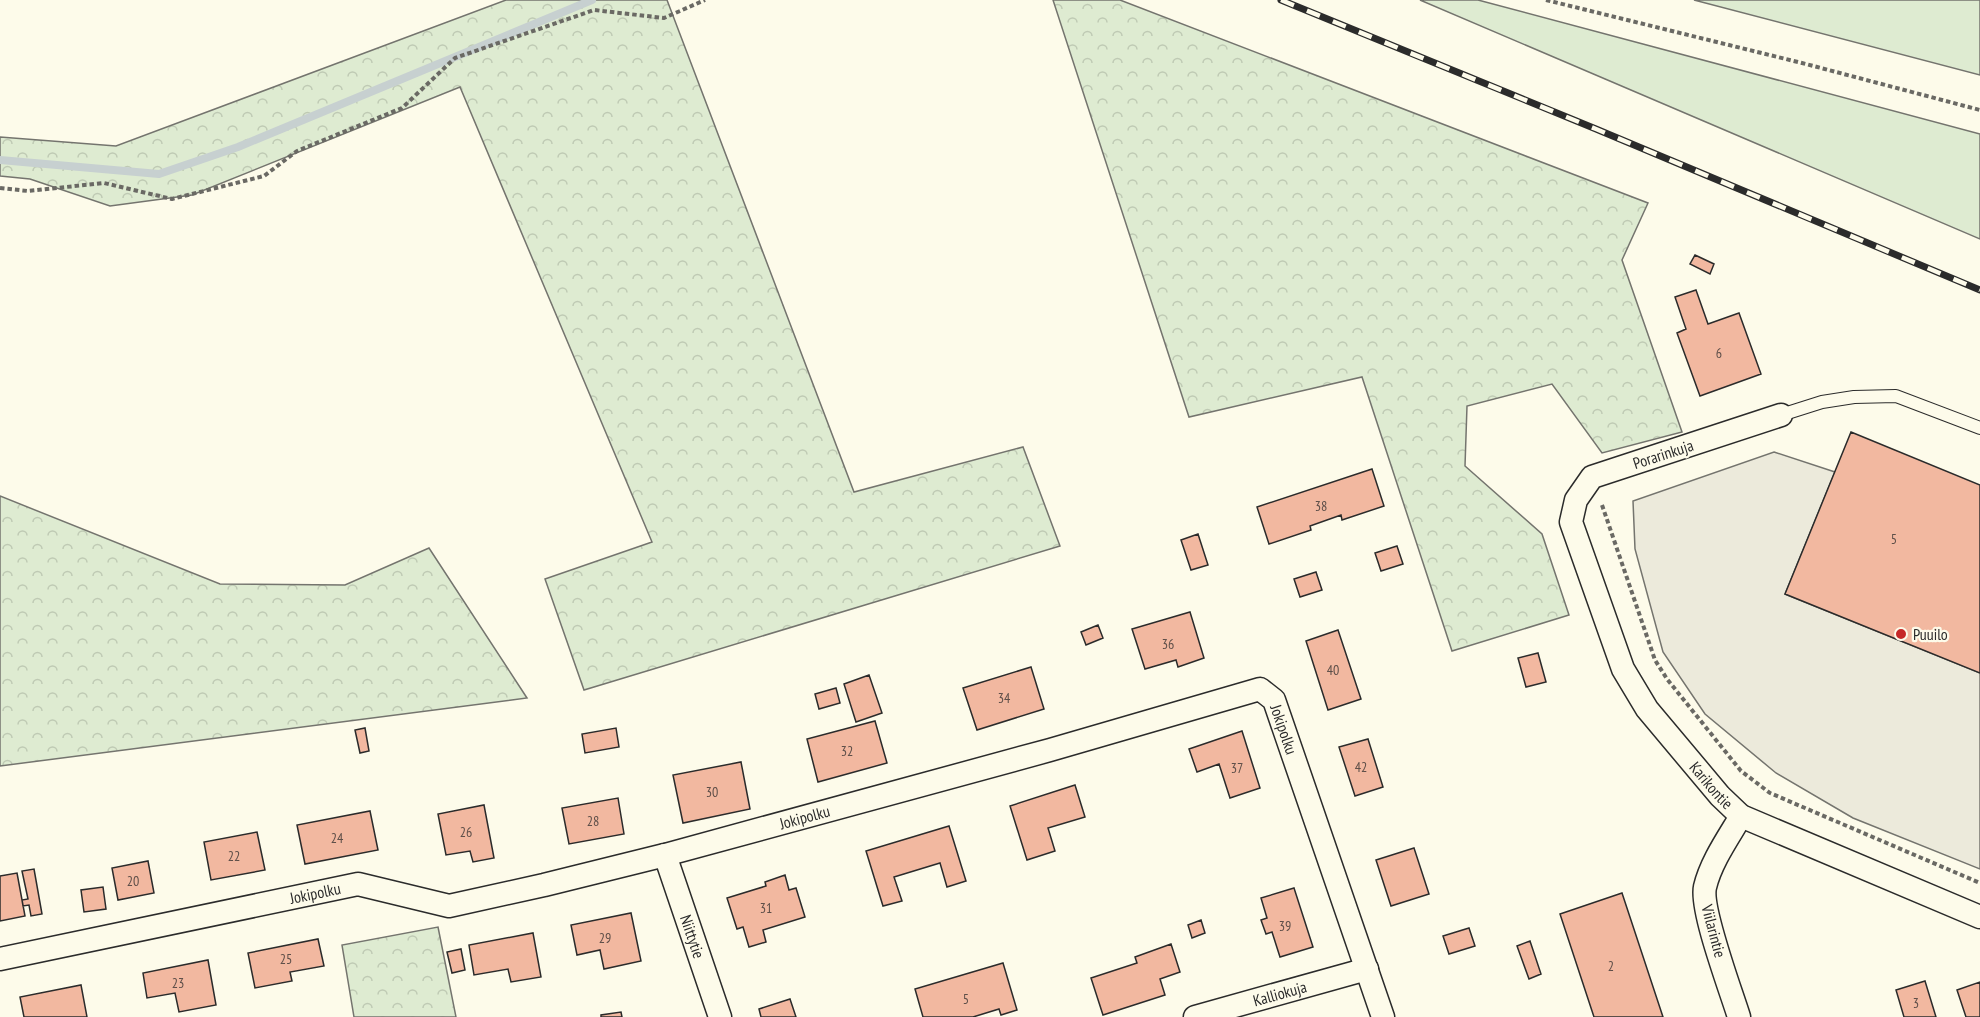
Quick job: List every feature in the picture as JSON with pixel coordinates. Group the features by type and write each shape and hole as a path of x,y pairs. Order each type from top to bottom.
{"street":[{"name":"Porarinkuja","path":"1592,477 1781,416"},
{"name":"Karikontie","path":"1592,477 1575,500 1572,522 1623,669 1647,709 1697,771 1741,816 1980,917"},
{"name":"Jokipolku","path":"0,959 357,884 449,906 665,855 1050,750 1260,689 1274,700 1383,1017"},
{"name":"Viilarintie","path":"1739,1017 1707,914 1704,889 1711,869 1741,816"},
{"name":"Niittytie","path":"665,855 720,1017"},
{"name":"Kalliokuja","path":"1195,1017 1367,969"}],"lane":[{"path":"1781,416 1822,402 1854,397 1896,396 1980,428"}],"path":[{"path":"0,188 28,191 104,183 172,199 264,176 297,150 402,108 455,58 594,10 664,18 705,0"},
{"path":"1546,0 1802,63 1980,110"},
{"path":"1592,477 1655,660 1667,679 1741,771 1770,794 1980,883"}],"green space":[{"path":"506,0 667,0 854,492 1023,447 1060,546 584,690 545,579 652,542 460,87 192,195 110,206 30,179 0,176 0,137 116,146"},
{"path":"1053,0 1120,0 1648,203 1622,260 1682,432 1602,453 1552,384 1467,406 1465,466 1542,534 1569,615 1452,651 1362,377 1189,417"},
{"path":"1420,0 1478,0 1980,134 1980,239"},
{"path":"1694,0 1980,0 1980,75"},
{"path":"0,496 220,584 345,585 429,548 527,698 0,766"},
{"path":"438,927 456,1017 354,1017 342,945"}],"shaded area":[{"path":"1774,452 1835,472 1785,594 1980,673 1980,869 1853,818 1776,773 1705,714 1663,652 1635,549 1633,501"}],"building":[{"path":"1695,255 1714,264 1710,274 1690,264"},
{"path":"1696,290 1708,324 1739,313 1761,374 1700,396 1677,333 1686,329 1675,297"},
{"path":"1851,432 1980,485 1980,673 1785,594"},
{"path":"1372,469 1384,506 1342,520 1341,515 1310,526 1311,530 1269,544 1257,507"},
{"path":"1198,534 1208,565 1191,570 1181,540"},
{"path":"1397,546 1403,564 1381,571 1375,553"},
{"path":"1316,572 1322,590 1300,597 1294,579"},
{"path":"1190,612 1204,658 1178,667 1176,660 1145,669 1132,629"},
{"path":"1098,625 1103,638 1086,645 1081,632"},
{"path":"1338,630 1361,699 1328,710 1306,641"},
{"path":"1538,653 1546,682 1526,687 1518,658"},
{"path":"1031,667 1044,709 977,730 963,688"},
{"path":"869,675 882,713 856,722 844,684"},
{"path":"836,688 840,703 819,709 815,694"},
{"path":"875,721 887,763 818,782 807,739"},
{"path":"365,728 369,751 360,753 355,730"},
{"path":"616,728 619,747 585,753 582,734"},
{"path":"1242,731 1260,788 1230,798 1219,764 1197,772 1189,749"},
{"path":"1368,739 1383,787 1355,796 1339,747"},
{"path":"741,762 750,809 683,823 673,775"},
{"path":"1075,785 1085,817 1048,828 1055,851 1027,860 1010,806"},
{"path":"618,798 624,834 569,844 562,808"},
{"path":"484,805 494,858 473,862 470,851 446,855 438,814"},
{"path":"370,811 378,850 305,864 297,825"},
{"path":"949,826 966,881 947,887 940,863 894,877 902,901 883,906 866,851"},
{"path":"257,832 265,870 211,880 204,842"},
{"path":"1414,848 1429,894 1391,906 1376,860"},
{"path":"148,861 154,893 118,900 112,868"},
{"path":"34,869 42,914 31,916 29,905 23,906 22,900 28,899 22,871"},
{"path":"17,873 25,916 0,921 0,876"},
{"path":"785,875 789,890 796,888 805,917 763,930 766,942 749,947 743,927 737,929 727,898 766,886 765,882"},
{"path":"103,887 106,909 84,912 81,890"},
{"path":"1294,888 1313,947 1280,957 1272,932 1266,934 1261,920 1267,918 1261,898"},
{"path":"1622,893 1663,1017 1594,1017 1560,914"},
{"path":"631,913 641,961 604,969 600,950 577,955 571,925"},
{"path":"1201,920 1205,933 1192,938 1188,925"},
{"path":"1469,928 1475,946 1449,954 1443,936"},
{"path":"533,933 541,977 511,982 508,969 474,975 469,945"},
{"path":"318,939 324,966 290,972 292,981 255,988 248,953"},
{"path":"1530,941 1541,974 1529,979 1517,946"},
{"path":"1171,944 1180,972 1160,979 1165,995 1103,1015 1091,978 1137,963 1135,957"},
{"path":"461,949 465,970 452,973 447,952"},
{"path":"208,960 216,1005 179,1012 175,993 147,998 143,973"},
{"path":"1003,963 1017,1010 1001,1015 999,1009 973,1017 923,1017 915,989"},
{"path":"1925,981 1936,1017 1904,1017 1896,990"},
{"path":"1980,982 1980,1017 1966,1017 1957,990"},
{"path":"81,985 87,1017 24,1017 20,997"},
{"path":"790,999 796,1017 761,1017 759,1009"},
{"path":"621,1012 622,1017 601,1017 601,1015"}],"waterway":[{"path":"0,160 159,174 238,147 592,0"}],"railway":[{"path":"1281,0 1980,290"}],"place":[{"name":"Puuilo","path":"1901,634"}]}
